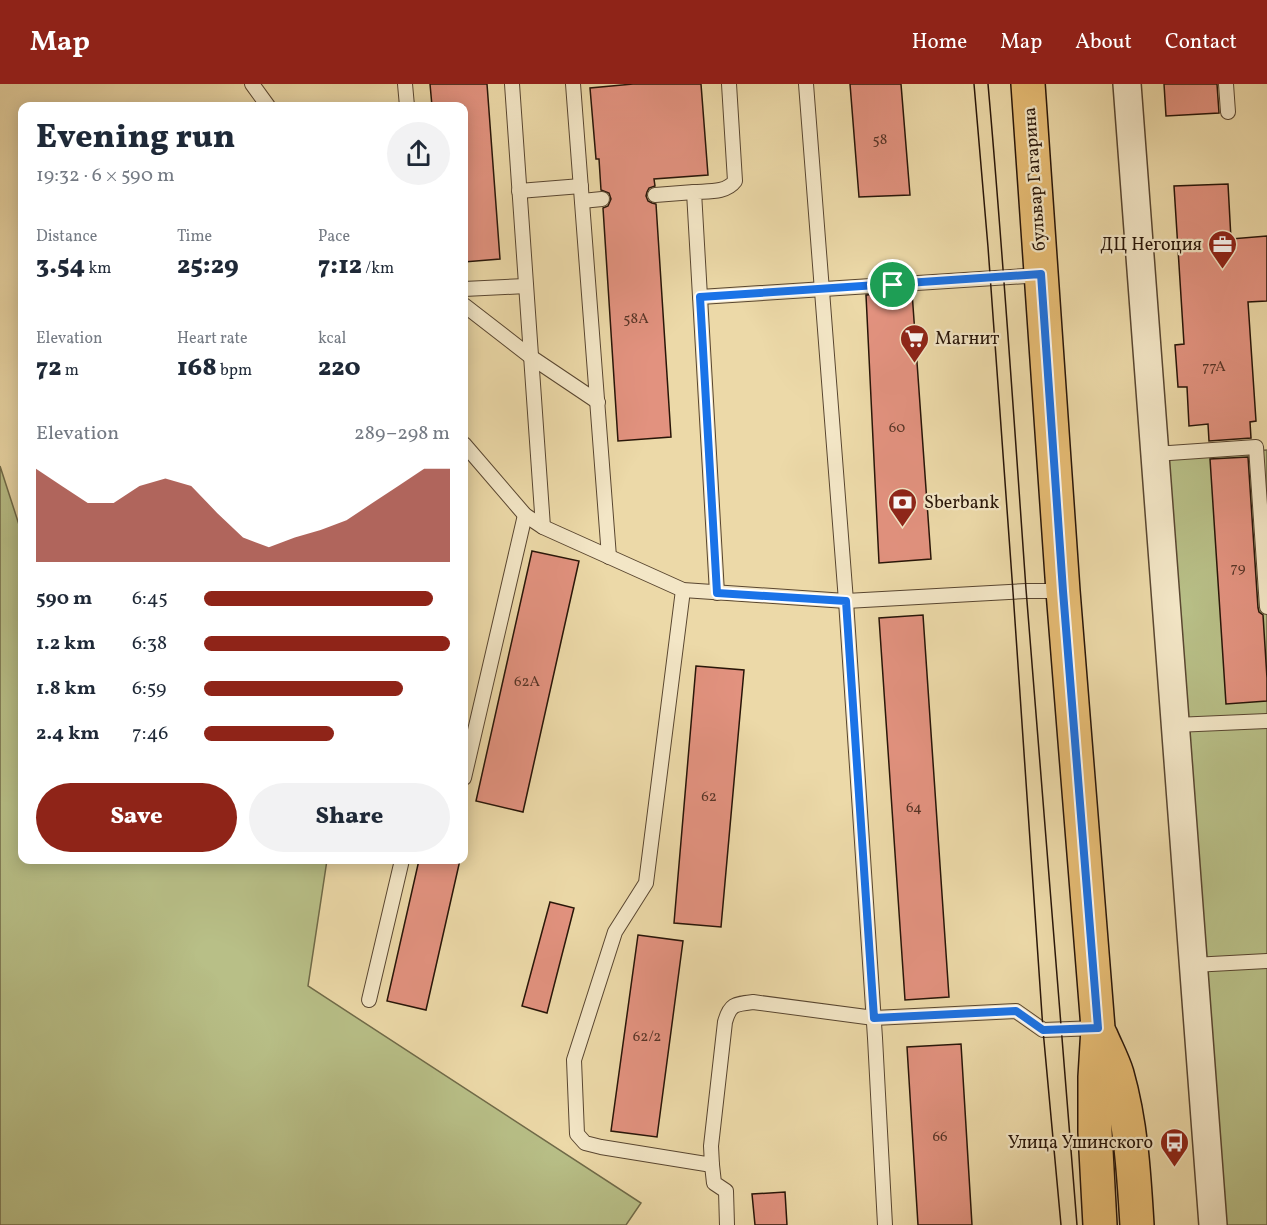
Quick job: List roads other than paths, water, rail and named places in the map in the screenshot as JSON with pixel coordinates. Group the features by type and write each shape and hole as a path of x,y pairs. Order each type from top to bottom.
{"main road":[{"name":"бульвар Гагарина","path":"1028,84 1063,591 1098,1028 1095,1121 1100,1225"},
{"name":"бульвар Гагарина","path":"1098,1028 1116,1073 1127,1119 1137,1225"}],"street":[{"path":"1127,84 1213,1225"}],"lane":[{"path":"252,84 265,102"},
{"path":"405,84 407,102"},
{"path":"512,84 543,527"},
{"path":"573,84 609,557"},
{"path":"655,195 722,190 731,187 735,181 729,84"},
{"path":"806,84 846,601 874,1018 885,1225"},
{"path":"1226,84 1228,112"},
{"path":"519,191 581,186"},
{"path":"694,192 717,593"},
{"path":"582,201 602,200"},
{"path":"700,297 1041,274"},
{"path":"468,289 526,286"},
{"path":"468,308 531,357 598,402"},
{"path":"1155,454 1261,446 1267,607"},
{"path":"468,449 525,514 543,527 683,590 846,601 1063,591"},
{"path":"468,761 525,514"},
{"path":"683,590 646,883 615,932 574,1060 576,1119 578,1134 585,1143 712,1165"},
{"path":"1175,725 1267,721"},
{"path":"369,1000 401,864"},
{"path":"1193,965 1267,961"},
{"path":"727,1225 726,1191 714,1183 711,1146 725,1022 728,1011 737,1004 753,1002 874,1018 1016,1011 1043,1030 1098,1028"}],"tram line":[{"path":"974,84 988,247 1043,1030 1061,1225"},
{"path":"988,84 1044,828 1077,1225"}],"place":[{"name":"ДЦ Негоция","path":"1223,270"},
{"name":"Магнит","path":"914,364"},
{"name":"Sberbank","path":"903,528"},
{"name":"Улица Ушинского","path":"1174,1168"}]}
